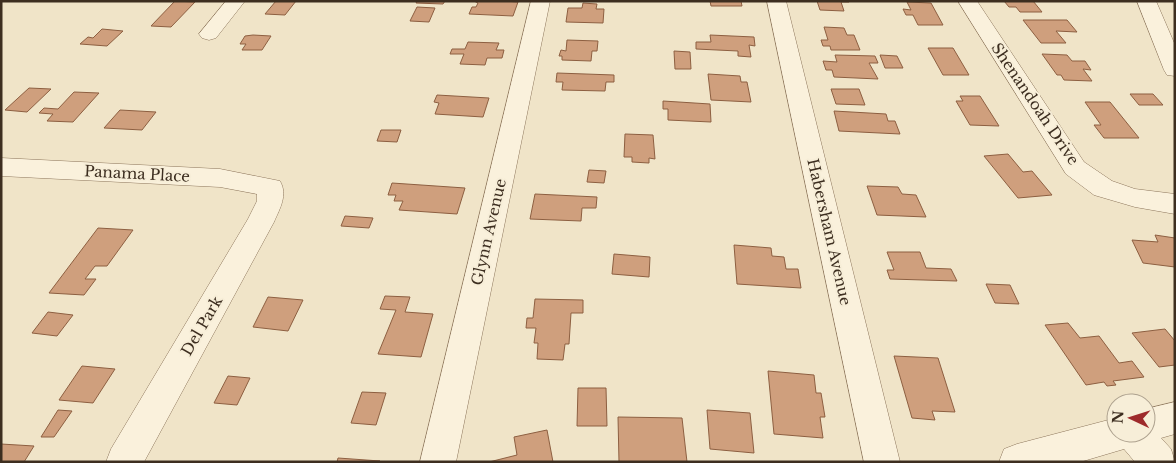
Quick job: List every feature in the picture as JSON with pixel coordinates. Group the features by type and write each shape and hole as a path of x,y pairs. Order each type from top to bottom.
{"street":[{"path":"209,34 236,1"},
{"name":"Glynn Avenue","path":"438,462 541,1"},
{"name":"Habersham Avenue","path":"776,1 882,462"},
{"name":"Shenandoah Drive","path":"967,1 1075,168 1103,188 1135,198 1175,204"},
{"path":"1150,9 1175,21"},
{"path":"1150,9 1170,47 1175,70"},
{"name":"Panama Place","path":"1,167 220,178 271,187"},
{"name":"Del Park","path":"124,462 260,222 270,201 271,187"},
{"path":"1156,423 1175,418"},
{"path":"1017,462 1106,437"},
{"path":"1142,443 1158,462"}],"building":[{"path":"175,1 195,2 171,27 151,26"},
{"path":"276,1 296,1 285,15 265,14"},
{"path":"417,1 445,1 443,4 416,3"},
{"path":"474,1 518,2 513,16 469,14 472,7 476,7 478,3"},
{"path":"710,1 741,1 742,6 711,6"},
{"path":"817,1 849,2 841,2 844,11 820,10"},
{"path":"1004,1 1033,1 1042,12 1020,12 1016,7 1009,7"},
{"path":"907,2 931,3 943,25 918,25 913,15 906,15 903,9 911,10"},
{"path":"583,3 597,4 596,9 604,9 603,23 566,22 568,8 582,8"},
{"path":"417,7 435,8 429,22 410,21"},
{"path":"1023,20 1067,20 1077,32 1056,31 1066,43 1041,43"},
{"path":"824,27 844,28 847,35 854,35 860,50 831,50 830,46 823,46 821,40 828,40"},
{"path":"102,29 123,31 107,46 80,44 88,37 93,38"},
{"path":"710,35 754,37 755,46 749,45 751,57 738,56 738,51 696,49 696,42 711,42"},
{"path":"245,36 271,36 262,50 242,50 246,44 240,44"},
{"path":"567,40 598,41 597,51 592,51 591,61 562,60 562,56 559,56 561,50 566,51"},
{"path":"468,42 499,43 496,50 504,50 502,58 487,58 485,65 460,64 464,54 450,54 452,49 465,49"},
{"path":"928,48 953,48 969,75 943,75"},
{"path":"674,51 690,52 691,69 675,69"},
{"path":"1042,54 1067,55 1072,61 1085,61 1091,70 1083,69 1092,81 1064,80 1061,75 1057,75"},
{"path":"835,55 875,56 878,63 869,63 878,79 834,77 832,70 826,70 823,61 837,62"},
{"path":"880,55 897,56 903,68 885,68"},
{"path":"557,73 614,75 614,82 606,82 605,91 562,90 563,82 556,82"},
{"path":"708,74 740,76 741,82 747,82 751,102 711,100"},
{"path":"29,88 51,89 27,112 5,110"},
{"path":"831,89 859,89 865,105 836,104"},
{"path":"74,92 99,93 73,122 47,121 53,114 39,113 44,108 58,109"},
{"path":"1130,94 1153,94 1163,105 1139,105"},
{"path":"437,95 489,98 483,117 435,114 439,103 434,102"},
{"path":"960,96 980,96 999,126 970,125 956,101 963,101"},
{"path":"663,101 710,104 711,122 668,120 668,109 663,109"},
{"path":"1085,102 1110,102 1139,138 1104,138 1094,125 1101,125"},
{"path":"120,110 156,112 142,130 104,128"},
{"path":"834,111 886,114 888,121 895,121 900,134 839,131"},
{"path":"381,130 401,130 397,142 377,141"},
{"path":"625,134 653,135 655,159 649,158 649,163 632,162 632,157 624,157"},
{"path":"1008,154 1023,172 1032,171 1052,195 1018,198 984,156"},
{"path":"589,170 606,171 604,183 587,182"},
{"path":"392,183 465,188 457,214 399,210 403,201 394,201 396,195 388,195"},
{"path":"867,186 898,187 902,194 916,195 926,217 877,215"},
{"path":"535,194 597,197 596,208 582,208 581,221 530,219"},
{"path":"345,216 373,218 369,228 341,226"},
{"path":"98,228 133,230 107,266 95,266 85,279 96,279 84,295 49,293"},
{"path":"1155,235 1175,238 1175,267 1143,263 1132,240 1158,242"},
{"path":"734,245 771,248 772,256 784,257 786,269 798,269 801,288 737,284"},
{"path":"887,252 920,252 926,268 951,269 957,281 890,279 887,270 894,270"},
{"path":"614,254 650,257 649,277 612,274"},
{"path":"986,284 1010,285 1019,304 995,303"},
{"path":"385,296 410,297 405,312 433,314 421,357 378,354 396,310 380,309"},
{"path":"268,297 303,300 288,331 253,327"},
{"path":"535,299 583,300 583,313 571,313 569,344 565,344 563,360 537,359 538,343 534,343 536,328 526,328 527,318 533,318"},
{"path":"48,312 73,315 57,336 32,333"},
{"path":"1068,323 1080,338 1099,336 1119,363 1132,361 1144,377 1113,381 1116,385 1107,386 1104,382 1086,385 1045,325"},
{"path":"1165,329 1175,341 1175,365 1159,367 1132,333"},
{"path":"894,356 938,358 955,412 932,411 935,420 912,418"},
{"path":"82,366 115,369 93,403 59,400"},
{"path":"768,371 814,375 816,393 821,393 825,417 820,417 823,438 774,434"},
{"path":"228,376 250,378 237,405 214,403"},
{"path":"578,388 606,388 607,426 577,426"},
{"path":"362,392 386,393 376,425 351,423"},
{"path":"58,410 72,411 54,437 41,437"},
{"path":"707,410 750,413 754,453 710,449"},
{"path":"618,417 682,418 687,462 619,462"},
{"path":"547,430 553,462 489,462 517,455 514,437"},
{"path":"1,444 34,446 24,462 1,462"},
{"path":"338,458 380,461 337,462"}]}
